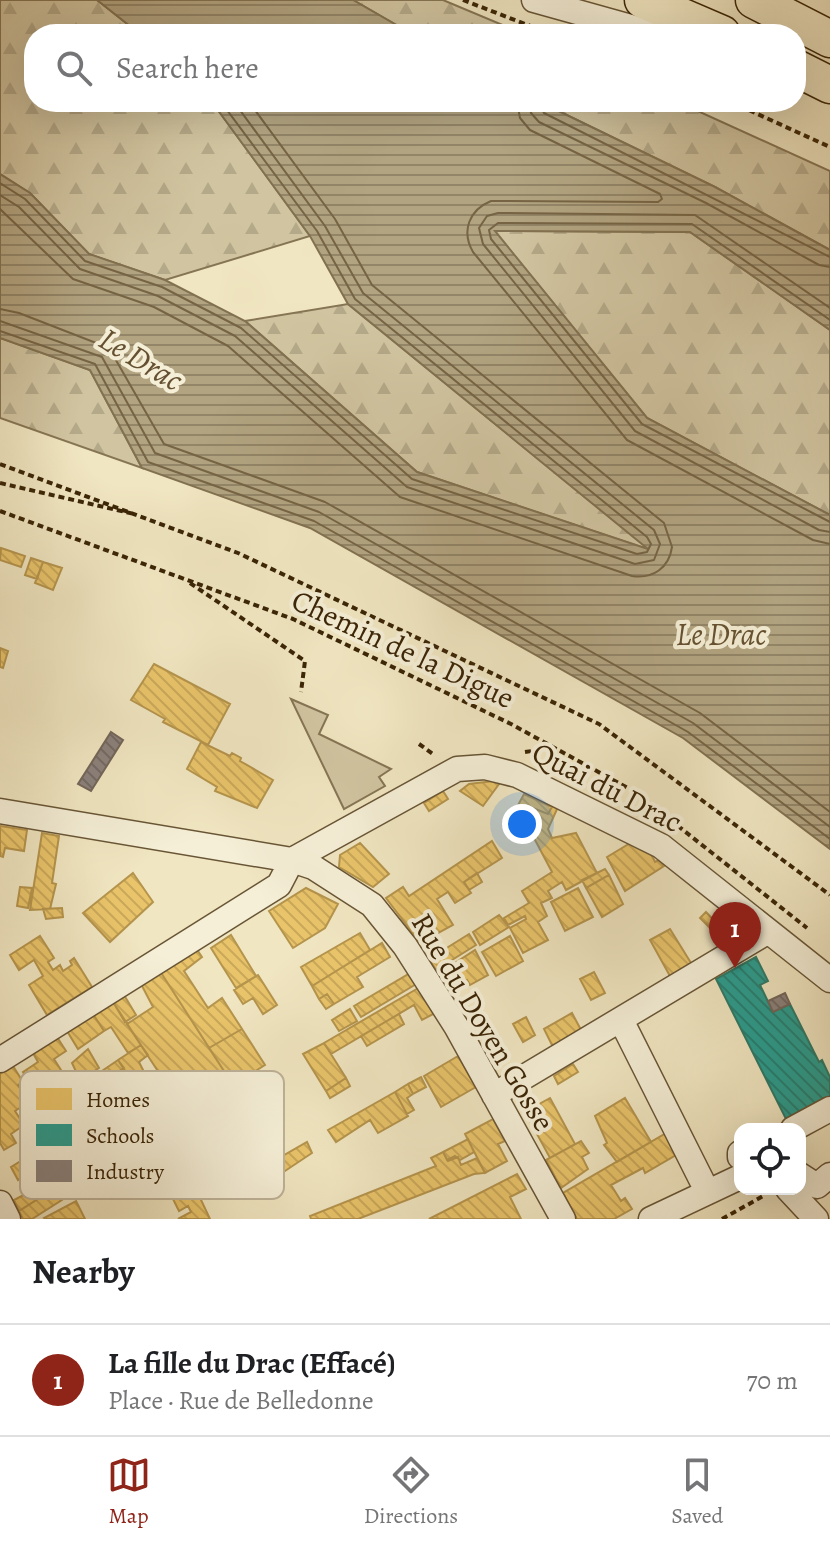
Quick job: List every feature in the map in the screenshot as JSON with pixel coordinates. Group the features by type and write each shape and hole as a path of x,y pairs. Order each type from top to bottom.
{"highway":[{"path":"643,0 699,24"},
{"path":"754,0 801,24"},
{"path":"806,27 830,39"}],"street":[{"path":"534,0 620,24"},
{"name":"Quai du Drac","path":"292,860 457,769 485,767 517,775 661,846 830,980"},
{"name":"Rue du Doyen Gosse","path":"0,811 292,860 313,867 372,905 405,946 563,1219"},
{"path":"0,1060 279,885 292,860"},
{"path":"494,1095 767,932"},
{"path":"621,1020 707,1191"},
{"path":"804,1123 830,1109"},
{"path":"806,1179 817,1186 830,1175"},
{"path":"651,1219 734,1180"},
{"path":"794,1195 816,1219"},
{"path":"0,1203 8,1219"}],"path":[{"path":"463,0 525,24"},
{"path":"753,112 830,147"},
{"path":"0,464 153,519 385,620 599,724 830,895"},
{"path":"0,483 153,519"},
{"name":"Chemin de la Digue","path":"0,511 293,619 511,724 635,792 810,931"},
{"path":"182,578 305,661 301,692"},
{"path":"722,1219 762,1195"}],"green space":[{"path":"0,0 97,0 127,24 24,24 24,112 219,112 310,236 165,280 89,254 30,193 0,174"},
{"path":"353,0 443,0 500,24 395,24"},
{"path":"561,112 700,112 830,171 830,250 715,187"},
{"path":"494,231 690,232 830,330 830,515 647,418"},
{"path":"348,304 650,550 417,472 245,321"},
{"path":"0,338 90,370 142,468 0,418"},
{"path":"291,699 328,715 319,734 391,769 379,777 385,786 344,809"}],"water":[{"path":"97,0 353,0 395,24 127,24"},
{"name":"Le Drac","path":"219,112 561,112 715,187 830,250 830,330 690,232 495,231 647,418 830,515 830,849 683,738 310,528 142,468 90,370 0,338 0,174 30,193 89,254 165,280 245,321 417,472 648,549 348,304 310,236"}],"building: Homes":[{"path":"1,548 25,556 21,567 0,560"},
{"path":"31,558 43,562 37,579 25,575"},
{"path":"43,562 62,568 53,590 35,583"},
{"path":"0,648 8,651 3,668 0,667"},
{"path":"154,664 230,704 208,745 163,722 165,719 131,700"},
{"path":"201,742 230,756 232,753 273,780 257,808 215,791 217,787 187,769"},
{"path":"502,780 483,806 460,791 469,784"},
{"path":"443,791 448,799 429,811 424,803"},
{"path":"524,794 552,807 548,814 533,808 521,830 509,822"},
{"path":"553,805 558,807 548,829 552,838 576,833 597,873 566,890 562,882 548,891 552,898 541,903 547,916 538,922 548,940 523,953 510,928 526,919 525,916 508,925 504,918 529,903 522,891 552,872 534,838 521,830 533,808 548,814"},
{"path":"0,826 27,830 24,851 5,848 3,857 0,856"},
{"path":"42,833 59,836 52,883 56,884 50,909 30,910"},
{"path":"492,841 502,858 464,882 471,893 455,903 448,892 437,899 453,925 420,943 386,898 403,887 409,896"},
{"path":"632,842 646,844 655,862 659,860 664,866 625,891 607,857"},
{"path":"360,843 389,874 373,887 339,867 340,855"},
{"path":"605,869 609,875 586,888 582,880"},
{"path":"133,873 153,902 110,942 83,913"},
{"path":"477,873 482,882 469,890 464,882"},
{"path":"609,875 623,904 602,917 586,888"},
{"path":"20,887 32,888 28,908 17,906"},
{"path":"306,888 338,904 325,928 293,948 269,911"},
{"path":"578,888 593,917 565,931 551,902"},
{"path":"62,908 63,917 46,919 43,909"},
{"path":"706,912 724,931 719,937 700,918"},
{"path":"499,915 509,927 480,945 473,932"},
{"path":"670,929 691,963 670,976 650,940"},
{"path":"360,933 370,950 312,986 301,967"},
{"path":"469,934 476,945 436,970 429,959"},
{"path":"231,935 256,976 236,988 211,948"},
{"path":"40,936 54,958 48,962 53,970 60,965 63,971 72,965 70,961 74,958 92,987 47,1015 29,985 43,976 34,960 19,970 10,955"},
{"path":"510,936 523,961 496,976 482,952"},
{"path":"382,943 390,957 357,977 363,987 334,1004 327,994 319,999 312,986"},
{"path":"196,948 202,957 184,971 208,1008 222,998 242,1029 209,1048 160,971"},
{"path":"475,950 488,975 470,985 467,980 449,992 438,974"},
{"path":"160,971 224,1071 158,1071 127,1024 153,1007 141,984"},
{"path":"412,972 418,983 361,1017 354,1006"},
{"path":"594,972 605,993 591,1000 580,979"},
{"path":"258,975 277,1005 263,1014 253,998 243,1004 234,990"},
{"path":"420,987 435,1013 422,1020 414,1005 331,1054 324,1043"},
{"path":"327,994 334,1004 326,1009 319,999"},
{"path":"124,995 136,1015 125,1022 113,1002"},
{"path":"113,1002 141,1045 128,1053 111,1027 104,1031 93,1014"},
{"path":"350,1009 357,1021 339,1031 332,1020"},
{"path":"572,1013 581,1030 553,1047 544,1029"},
{"path":"93,1014 104,1031 78,1049 67,1031"},
{"path":"399,1014 404,1024 367,1046 361,1036"},
{"path":"526,1017 535,1035 523,1042 513,1024"},
{"path":"242,1029 265,1065 255,1071 224,1071 209,1048"},
{"path":"57,1037 66,1051 54,1059 60,1071 24,1071 38,1062 33,1053"},
{"path":"324,1043 346,1078 326,1091 303,1054"},
{"path":"141,1045 148,1055 139,1062 144,1071 125,1071 118,1060"},
{"path":"88,1049 99,1068 76,1071 72,1063"},
{"path":"458,1056 476,1087 441,1107 424,1076"},
{"path":"118,1060 124,1068 119,1071 102,1071"},
{"path":"573,1064 578,1072 558,1084 554,1076"},
{"path":"13,1066 20,1077 20,1108 15,1111 20,1119 20,1128 11,1134 16,1143 4,1150 0,1143 0,1074"},
{"path":"421,1077 426,1087 413,1094 408,1084"},
{"path":"346,1078 350,1086 330,1098 326,1091"},
{"path":"408,1084 413,1094 407,1098 414,1110 407,1114 395,1092"},
{"path":"395,1092 408,1116 378,1133 370,1120 336,1142 328,1130"},
{"path":"550,1098 575,1144 550,1158 525,1112"},
{"path":"625,1098 651,1142 617,1162 604,1145 607,1143 595,1116"},
{"path":"493,1119 505,1141 498,1144 507,1161 485,1173 465,1134"},
{"path":"668,1132 676,1155 645,1173 643,1168 611,1185 621,1201 625,1198 632,1209 614,1219 577,1219 563,1193"},
{"path":"468,1139 474,1152 460,1160 455,1156 447,1160 443,1152"},
{"path":"581,1141 589,1153 582,1157 588,1169 561,1188 546,1160"},
{"path":"307,1142 312,1153 284,1172 284,1155"},
{"path":"443,1152 448,1161 458,1157 461,1165 477,1158 485,1173 474,1174 358,1219 311,1219 310,1216 436,1166 431,1158"},
{"path":"20,1161 20,1179 18,1180 11,1167"},
{"path":"517,1174 526,1189 510,1197 521,1219 429,1219"},
{"path":"20,1197 38,1199 19,1211 14,1200"},
{"path":"38,1199 62,1200 32,1219 23,1219 19,1211"},
{"path":"173,1199 201,1199 210,1219 178,1219 191,1212 188,1206 179,1211"},
{"path":"76,1201 85,1219 44,1218"}],"building: Schools":[{"path":"756,957 768,981 760,985 773,1012 790,1004 819,1062 822,1060 830,1077 830,1106 798,1123 788,1123 716,979"}],"building: Industry":[{"path":"111,732 123,740 91,791 78,784"},
{"path":"785,993 790,1004 773,1012 768,1001"}],"place":[{"name":"La fille du Drac (Effacé)","path":"735,968"}]}
